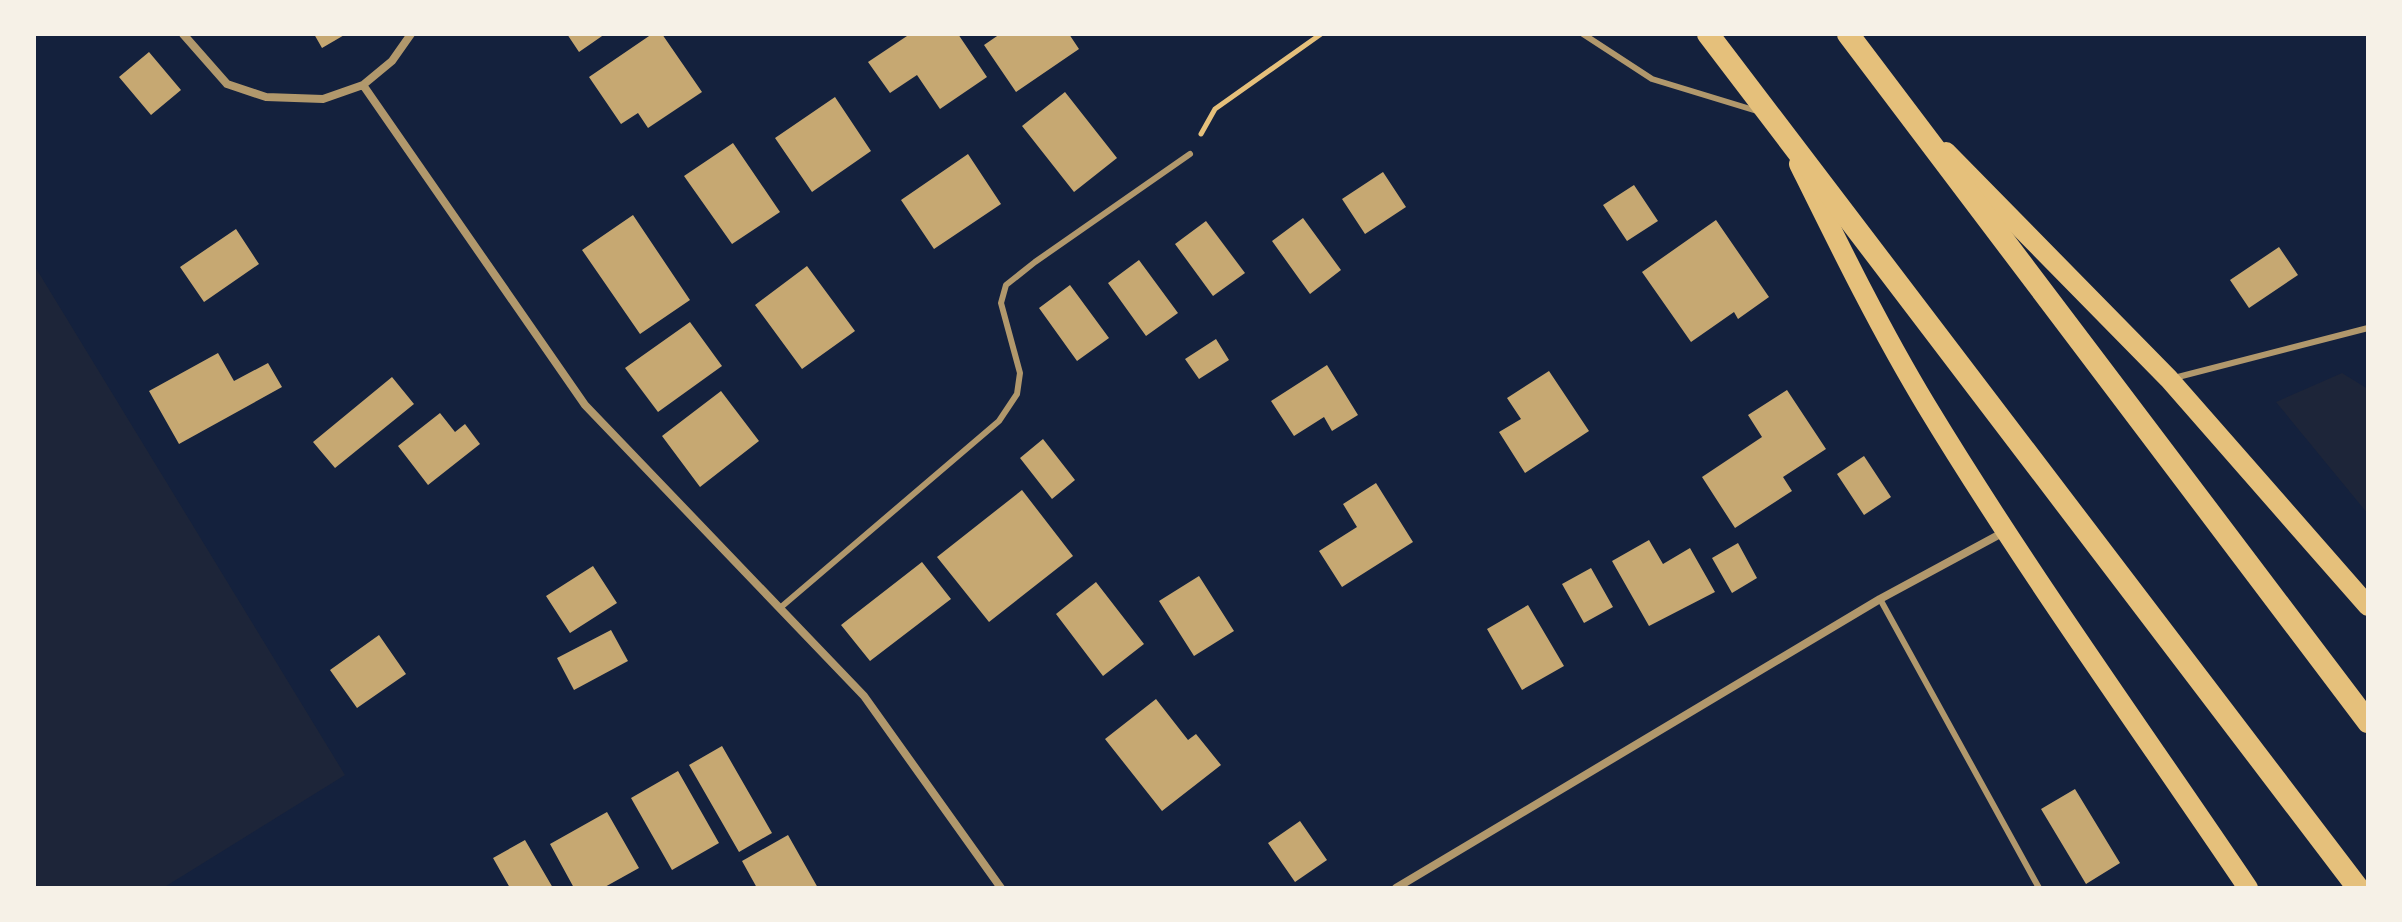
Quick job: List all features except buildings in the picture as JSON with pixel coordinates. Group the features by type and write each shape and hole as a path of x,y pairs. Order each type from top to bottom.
{"highway":[{"path":"1708,34 2358,888"},
{"path":"1848,34 2368,722"}],"main road":[{"path":"1907,111 2169,379 2368,606"},
{"path":"1777,123 1924,402 2004,531 2248,888"}],"street":[{"path":"183,34 227,84 266,97 323,99 363,85 392,61 411,34"},
{"path":"363,85 585,405 864,696 1001,888"},
{"path":"1396,888 1880,599 2004,531"}],"lane":[{"path":"1583,34 1652,79 1777,123"},
{"path":"780,608 999,421 1017,394 1020,373 1001,303 1006,285 1190,154"},
{"path":"2169,379 2368,328"},
{"path":"1880,599 2039,888"}],"path":[{"path":"1190,154 1215,109 1321,34"}],"shaded area":[{"path":"34,265 345,775 163,888 34,888"},
{"path":"2342,373 2368,389 2368,514 2276,402"}]}
